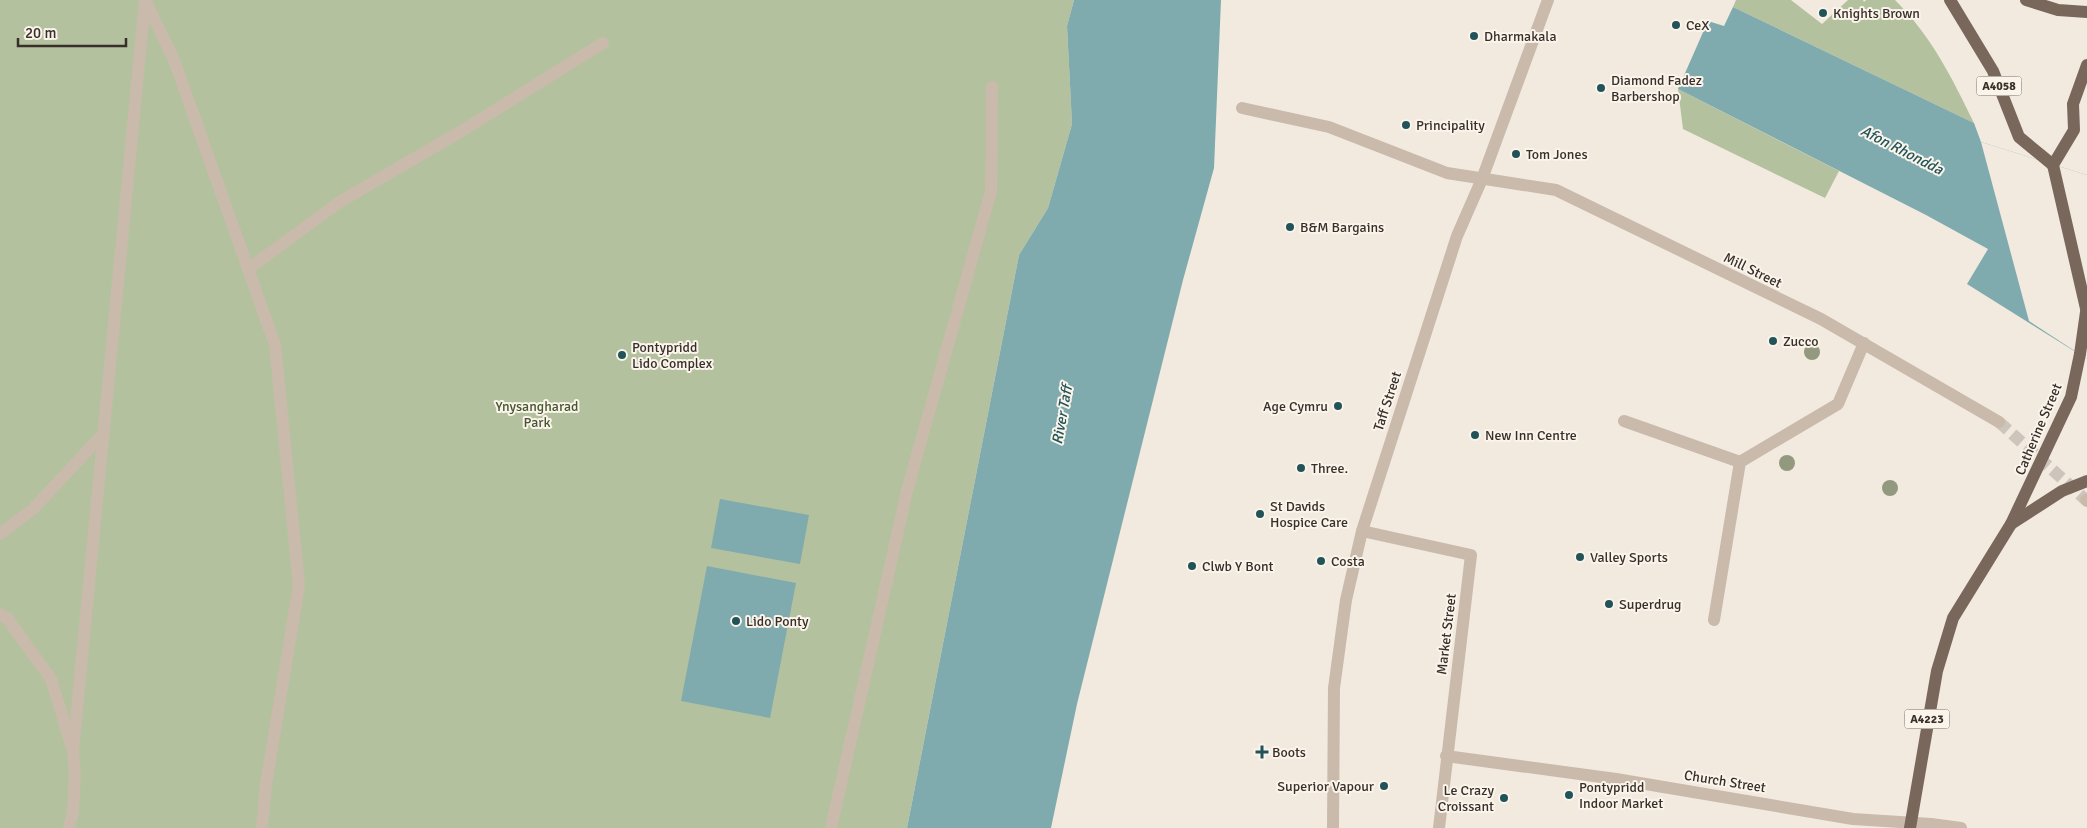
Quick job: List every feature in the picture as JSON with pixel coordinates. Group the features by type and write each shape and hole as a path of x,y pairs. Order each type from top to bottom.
{"main road":[{"name":"A4058","path":"1950,0 1993,71 2019,137 2053,164"},
{"path":"2026,0 2058,10 2087,12"},
{"path":"2087,65 2073,104 2074,130 2053,164 2087,313"},
{"name":"Catherine Street","path":"1910,825 1937,671 1953,618 2011,524 2071,397 2087,313"},
{"name":"Catherine Street","path":"2011,524 2062,491 2087,481"}],"street":[{"path":"69,828 73,811 75,776 73,751 145,0 174,60 275,345 299,585 266,784 262,828"},
{"name":"Taff Street","path":"1333,828 1334,688 1346,600 1362,531 1457,236 1482,179 1548,0"},
{"path":"248,268 341,200 460,132 603,43"},
{"path":"832,828 906,491 991,191 992,86"},
{"name":"Mill Street","path":"1242,108 1329,127 1447,173 1556,190 1822,318 1999,422"},
{"path":"1714,620 1740,462 1764,446 1838,404 1864,343"},
{"path":"1624,421 1740,462"},
{"path":"0,534 33,509 103,434"},
{"name":"Market Street","path":"1362,531 1471,554 1438,828"},
{"path":"0,614 7,618 51,679 73,751"},
{"name":"Church Street","path":"1446,756 1616,779 1780,805 1853,819 1961,828"}],"green space":[{"name":"Ynysangharad Park","path":"0,0 1074,0 1067,26 1072,124 1048,208 1019,255 907,828 0,828"},
{"path":"1736,0 1791,0 1822,24 1848,0 1863,0 1864,2 1866,0 1895,0 1920,28 1940,58 1974,123 1733,7"},
{"path":"1678,89 1839,171 1825,198 1683,129"}],"water":[{"name":"River Taff","path":"1074,0 1221,0 1214,168 1183,280 1077,704 1051,828 907,828 1019,255 1048,208 1072,124 1067,26"},
{"name":"Afon Rhondda","path":"1733,7 1974,123 1981,142 2087,175 2087,359 1967,284 1988,249 1926,215 1678,89 1708,21 1724,26"},
{"path":"720,499 809,515 800,564 711,548"},
{"path":"707,566 796,583 770,718 681,701"}],"pier":[{"path":"1981,142 2087,175 2087,359 2029,321"}],"tunnel":[{"path":"1999,422 2086,500"}],"place":[{"name":"Knights Brown","path":"1823,13"},
{"name":"CeX","path":"1676,25"},
{"name":"Dharmakala","path":"1474,36"},
{"name":"Diamond Fadez Barbershop","path":"1601,88"},
{"name":"Principality","path":"1406,125"},
{"name":"Tom Jones","path":"1516,154"},
{"name":"B&M Bargains","path":"1290,227"},
{"name":"Zucco","path":"1773,341"},
{"name":"Pontypridd Lido Complex","path":"622,355"},
{"name":"Age Cymru","path":"1338,406"},
{"name":"New Inn Centre","path":"1475,435"},
{"name":"Three.","path":"1301,468"},
{"name":"St Davids Hospice Care","path":"1260,514"},
{"name":"Valley Sports","path":"1580,557"},
{"name":"Costa","path":"1321,561"},
{"name":"Clwb Y Bont","path":"1192,566"},
{"name":"Superdrug","path":"1609,604"},
{"name":"Lido Ponty","path":"736,621"},
{"name":"Boots","path":"1262,752"},
{"name":"Superior Vapour","path":"1384,786"},
{"name":"Pontypridd Indoor Market","path":"1569,795"},
{"name":"Le Crazy Croissant","path":"1504,798"}]}
